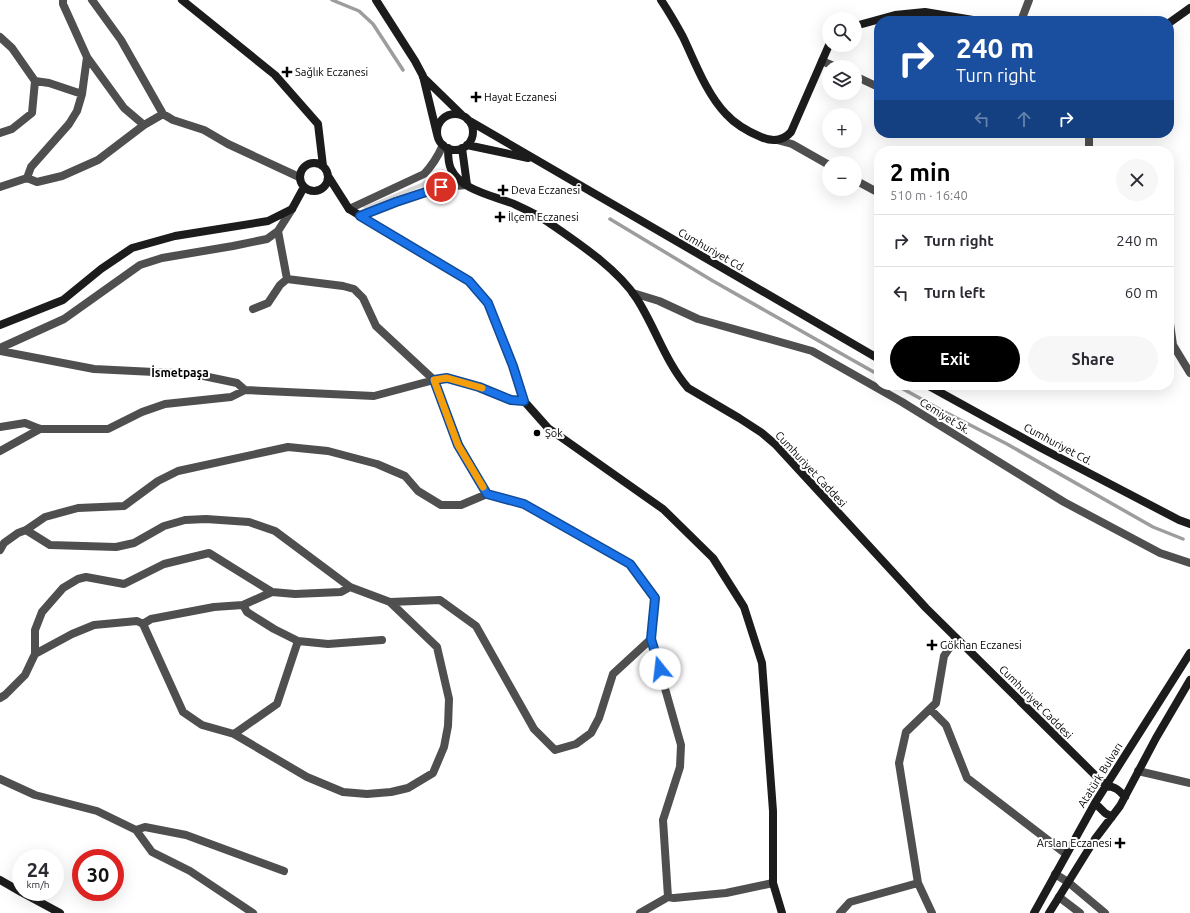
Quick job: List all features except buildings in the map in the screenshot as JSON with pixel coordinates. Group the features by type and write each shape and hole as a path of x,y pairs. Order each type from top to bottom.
{"street":[{"path":"63,0 63,4 87,57 124,108 144,125"},
{"path":"92,0 121,40 163,114 173,120 204,130 228,144 299,177"},
{"path":"182,0 275,75 318,124 323,166"},
{"path":"376,0 423,76 437,134 445,146 456,150 464,147 472,138 473,133 471,124 423,76"},
{"path":"661,0 682,35 707,87 725,114 755,134 766,139 792,144 822,161"},
{"path":"1023,16 1029,0"},
{"path":"1174,19 1190,8"},
{"path":"891,16 925,12 949,16"},
{"path":"862,24 874,21"},
{"path":"0,37 12,48 35,81 32,113 12,129 0,133"},
{"path":"27,178 31,167 69,124 77,111 82,94 87,57"},
{"path":"777,140 787,137 792,132 822,61"},
{"path":"862,79 874,85"},
{"path":"35,81 49,83 82,94"},
{"path":"0,188 27,178 37,182 62,176 98,160 144,125 163,114"},
{"path":"437,134 438,125 446,116 455,114 466,118"},
{"name":"Cumhuriyet Cd.","path":"466,118 874,356"},
{"path":"349,209 424,174 432,166 445,146"},
{"name":"Cumhuriyet Caddesi","path":"445,146 451,169 455,175 467,185 476,191 516,205 541,217 620,277 633,293 673,366 688,388 739,418 762,433 776,445 926,608 1106,786 1111,786 1117,789 1126,797"},
{"path":"464,147 534,159"},
{"path":"360,216 441,187 467,185 464,147"},
{"path":"318,163 327,170 328,176 327,182 324,186 320,190 314,191 304,187 299,177 303,167 307,164 318,163"},
{"path":"328,176 349,209 469,281 488,303 513,366 524,401 548,428 664,509 713,558 744,607 762,663 773,812 773,883 782,913"},
{"path":"862,184 874,190"},
{"path":"0,350 64,319 140,265 162,258 267,239 278,231 304,187"},
{"path":"0,325 63,300 101,269 132,248 175,236 268,222 292,209"},
{"path":"278,231 287,279"},
{"path":"253,309 268,303 280,285 287,279 343,286 354,290 363,298 376,326 434,380 458,445 487,494"},
{"name":"Cemiyet Sk.","path":"633,293 659,301 698,319 812,351 874,386"},
{"path":"1174,349 1190,373"},
{"path":"0,350 94,369 194,374 237,383 245,390"},
{"path":"0,427 25,423 40,429 108,429 142,412 165,404 231,397 245,390 374,396 447,378 479,387 511,400 524,401"},
{"name":"Cemiyet Sk.","path":"881,390 1064,502 1160,554 1190,563"},
{"name":"Cumhuriyet Cd.","path":"936,390 1041,448 1179,520"},
{"path":"0,451 40,429"},
{"path":"0,550 4,543 45,517 78,508 124,506 158,481 178,471 288,447 328,451 377,464 405,476 418,491 441,505 460,505 487,494 524,504 630,564 655,598 651,639 681,745 680,767 663,820 668,897"},
{"path":"26,530 50,545 116,547 134,543 164,526 185,520 206,518 249,522 275,531 350,587 390,602 440,600 476,626 534,729 555,750 576,744 591,733 599,718 613,674 651,639"},
{"path":"1179,520 1190,520"},
{"path":"1179,520 1190,524"},
{"path":"1179,520 1190,530"},
{"path":"0,698 25,675 35,654 35,630 42,612 64,588 78,579 86,578 124,584 164,564 209,553 272,592 295,594 341,592 350,587"},
{"path":"143,624 151,619 214,607 243,604 272,592"},
{"path":"35,654 72,634 94,625 137,621 143,624 183,712 202,725 234,734 307,778 343,792 367,794 392,792 408,788 433,773 444,747 448,726 449,699 437,647 390,602"},
{"path":"243,604 247,612 274,629 298,641 328,644 382,640"},
{"path":"932,913 918,883 899,763 906,732 936,703 944,656 956,638"},
{"path":"234,734 277,704 298,641"},
{"name":"Atatürk Bulvarı","path":"1034,913 1095,803 1190,652"},
{"path":"1049,913 1094,840 1126,797 1156,738 1190,680"},
{"path":"930,709 946,725 967,778 1066,854"},
{"path":"1138,771 1190,783"},
{"path":"0,779 35,795 97,811 136,830 152,852 190,871 253,913"},
{"path":"1095,803 1105,813 1112,817"},
{"path":"136,830 145,827 186,835 284,871"},
{"path":"1055,874 1068,882 1105,913"},
{"path":"0,880 12,887"},
{"path":"640,913 668,897 674,898 726,893 773,883"},
{"path":"840,913 850,902 918,883"},
{"path":"1059,897 1080,913"},
{"path":"38,901 60,913"}],"shaded area":[{"path":"443,169 447,177 365,210 363,207 421,183"}],"waterway":[{"path":"332,0 359,11 373,24 403,70"},
{"path":"610,219 713,281 874,372"},
{"path":"905,390 1007,444 1153,527 1183,539"}],"slow traffic":[{"path":"482,388 447,378 434,380 458,445 483,487"}],"place":[{"name":"Sağlık Eczanesi","path":"287,72"},
{"name":"Hayat Eczanesi","path":"476,97"},
{"name":"Deva Eczanesi","path":"503,190"},
{"name":"İlçem Eczanesi","path":"500,217"},
{"name":"Şok","path":"537,433"},
{"name":"Gökhan Eczanesi","path":"932,645"},
{"name":"Arslan Eczanesi","path":"1120,843"}],"district":[{"name":"İsmetpaşa","path":"180,372"}],"route":[{"path":"441,187 360,216 469,281 488,303 513,366 524,401 511,400 479,387 447,378 434,380 458,445 487,494 524,504 630,564 655,598 651,639 660,669"}]}
